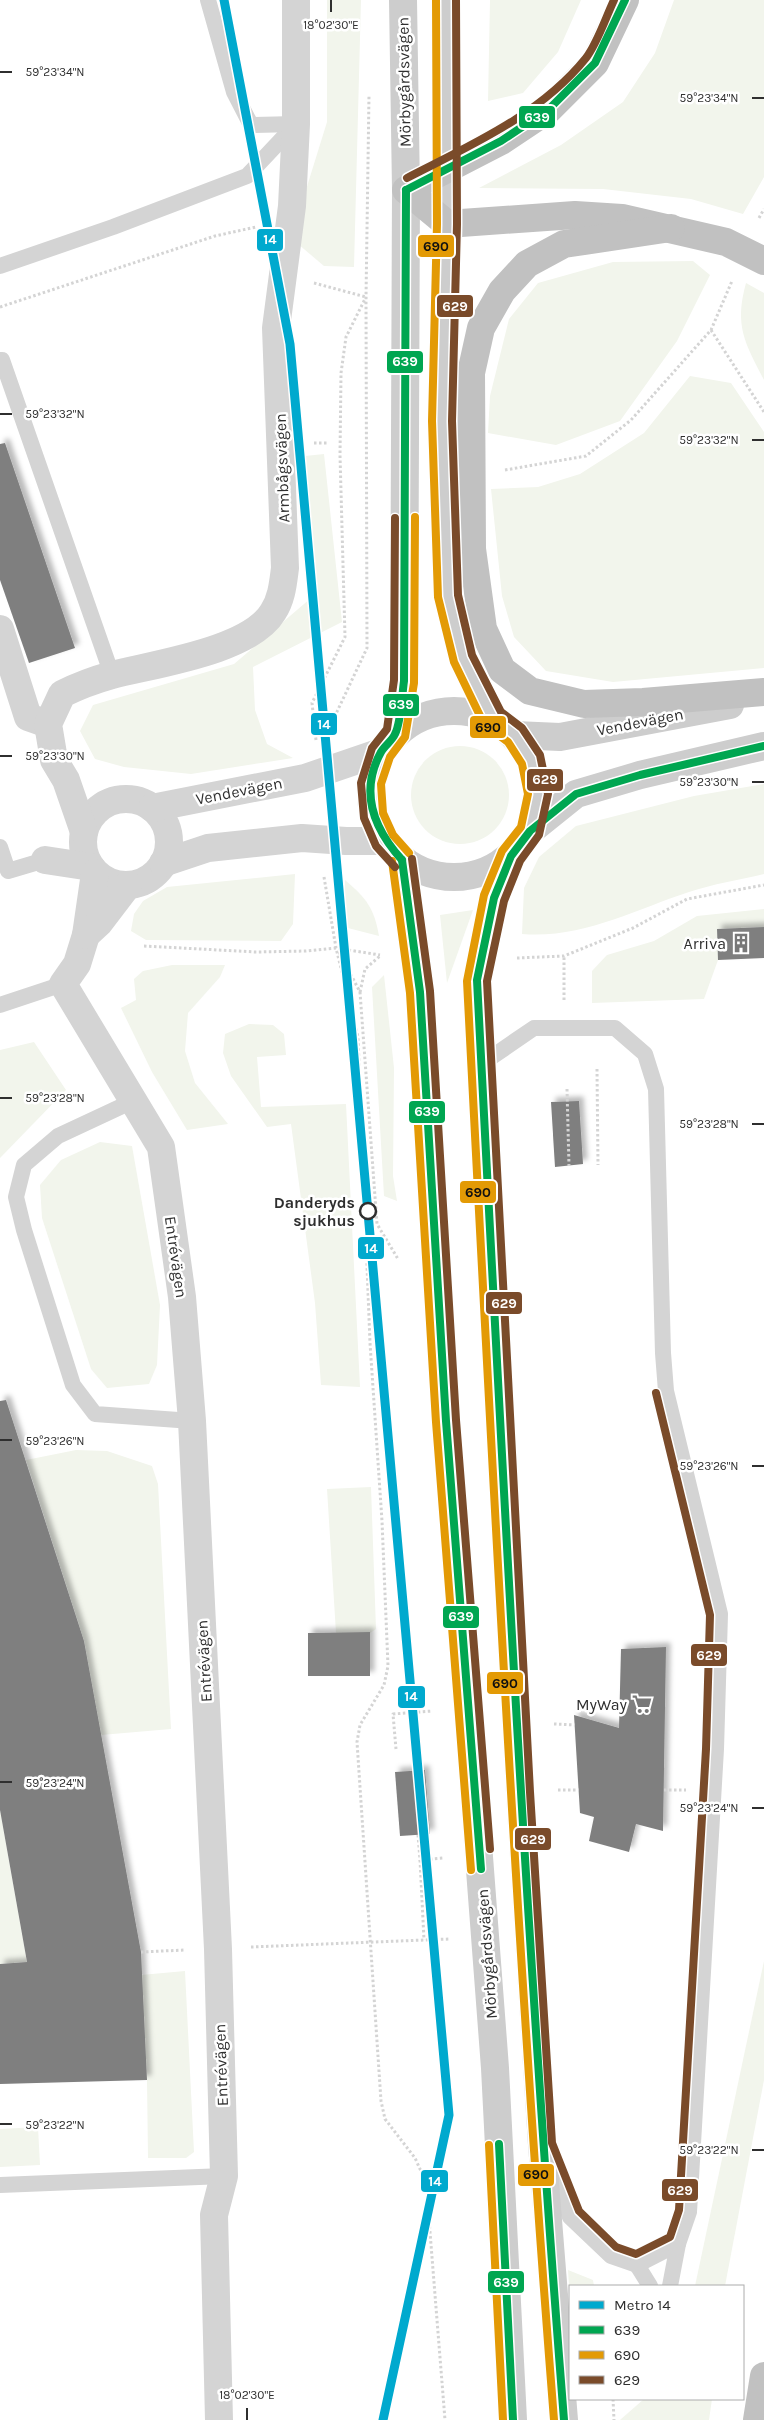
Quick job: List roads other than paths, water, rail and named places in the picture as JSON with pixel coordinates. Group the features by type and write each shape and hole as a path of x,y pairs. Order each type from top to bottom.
{"highway":[{"path":"625,0 595,63 549,109 501,141 406,190 447,224 575,215 622,218 726,242 764,261"},
{"path":"670,228 564,244 527,264 502,292 482,328 471,373 472,549 483,630 502,670 530,691 584,704 643,702 764,692"},
{"path":"757,2420 764,2376"}],"street":[{"name":"Armbågsvägen","path":"48,724 62,694 85,683 212,651 256,630 273,613 282,592 285,568 276,328 290,219 296,124 296,0"},
{"name":"Mörbygårdsvägen","path":"388,743 404,682 406,190 403,0"},
{"path":"446,0 447,224 442,421 448,596 463,658 493,719"},
{"path":"0,629 28,717 48,724 54,760 66,780 83,835"},
{"name":"Vendevägen","path":"515,735 560,738 764,698"},
{"path":"393,850 373,815 371,782 388,743 432,713 465,711 493,719 515,735 531,760 538,794 530,831"},
{"name":"Vendevägen","path":"152,808 305,778 388,743"},
{"path":"564,2420 565,2370 542,2146 480,1065 477,980 494,898 511,856 530,831 576,794 640,775 764,746"},
{"path":"66,780 119,800 138,800 161,816 168,830 169,844 163,863 148,880 128,885 107,882 93,870 82,848 83,835 88,820 97,809 119,800"},
{"path":"45,860 83,835"},
{"path":"163,863 208,848 302,838 346,841 393,850 429,874 474,875 511,856"},
{"name":"Mörbygårdsvägen","path":"393,850 420,992 446,1421 495,2068 513,2420"},
{"path":"45,860 93,870"},
{"path":"63,984 77,964 86,935 93,870"},
{"path":"86,935 99,923 128,885"},
{"name":"Entrévägen","path":"63,984 160,1147 182,1297 192,1421 218,1949 224,2176 214,2215 218,2420"}],"lane":[{"path":"208,0 234,92 250,124 296,124"},
{"path":"0,266 113,228 247,176 296,124"},
{"path":"1,360 112,675"},
{"path":"0,846 8,872 45,860"},
{"path":"0,1005 63,984"},
{"path":"480,1065 534,1028 615,1028 644,1054 656,1089 663,1353 666,1391 720,1614 716,1759 689,2212 678,2244 670,2285"},
{"path":"133,1100 58,1136 24,1165 16,1197 24,1230 73,1385 95,1414 192,1421"},
{"path":"542,2146 570,2217 611,2256 637,2265 649,2285"},
{"path":"0,2185 224,2176"},
{"path":"637,2265 678,2244"}],"metro line":[{"name":"14","path":"224,0 290,344 449,2115 383,2420"}],"place":[{"name":"Arriva","path":"741,943"},
{"name":"Danderyds sjukhus","path":"368,1211"},
{"name":"MyWay","path":"642,1704"}]}
